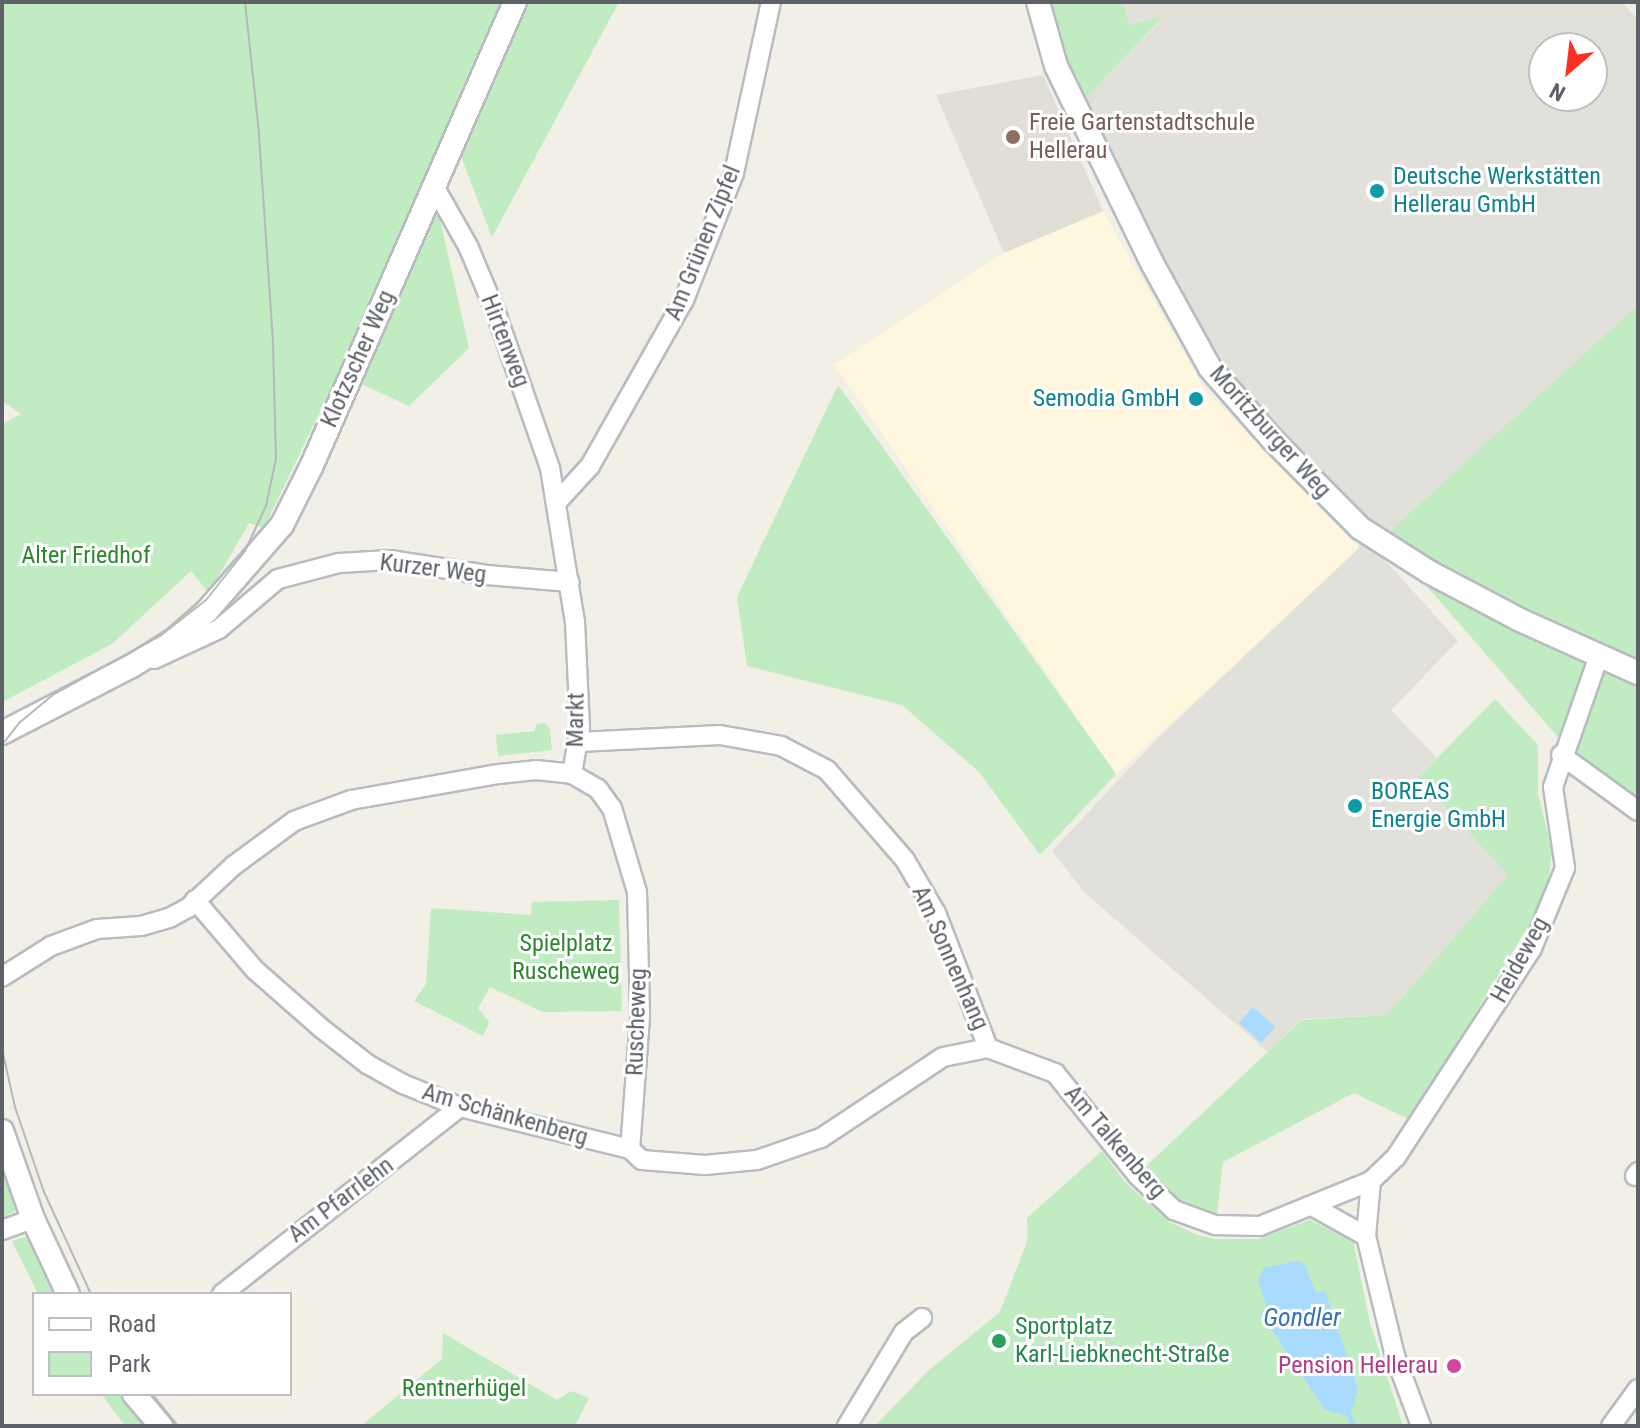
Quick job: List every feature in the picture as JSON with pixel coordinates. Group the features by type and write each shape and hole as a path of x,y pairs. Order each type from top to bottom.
{"street":[{"name":"Klotzscher Weg","path":"2,733 132,666 174,640 207,611 282,525 435,188 515,2"},
{"name":"Am Grünen Zipfel","path":"557,502 590,466 684,300 734,173 771,2"},
{"name":"Moritzburger Weg","path":"1038,2 1056,66 1152,263 1210,368 1272,439 1360,528 1429,572 1520,620 1638,673"},
{"name":"Hirtenweg","path":"435,188 468,246 496,313 538,428 557,502"},
{"name":"Markt","path":"2,977 51,946 97,929 141,926 169,918 294,821 351,800 409,788 536,770 572,774 579,742 570,582 557,502"},
{"name":"Kurzer Weg","path":"132,666 177,651 219,629 278,579 339,563 390,560 487,575 570,582"},
{"name":"Heideweg","path":"1371,1181 1396,1157 1532,948 1565,868 1553,787 1561,755 1599,656"},
{"name":"Am Sonnenhang","path":"579,742 720,735 781,746 827,770 905,860 936,913 988,1048"},
{"path":"1561,755 1638,811"},
{"name":"Ruscheweg","path":"572,774 598,789 612,808 637,892 640,1017 636,1155"},
{"name":"Am Schänkenberg","path":"195,900 255,970 367,1064 403,1084 460,1107 636,1155"},
{"path":"636,1155 705,1165 757,1160 821,1138 943,1057 988,1048"},
{"name":"Am Talkenberg","path":"988,1048 1055,1073 1138,1176 1174,1210 1215,1225 1260,1226 1371,1181"},
{"name":"Am Pfarrlehn","path":"225,1292 460,1107"},
{"path":"2,1131 33,1219 67,1292"},
{"path":"1371,1181 1366,1236 1395,1356 1421,1426"},
{"path":"1312,1206 1366,1236"},
{"path":"2,1230 33,1219"},
{"path":"847,1426 904,1332 922,1318"},
{"path":"1611,1426 1638,1389"},
{"path":"136,1396 161,1426"}],"shaded area":[{"path":"1123,2 1622,2 1638,19 1638,305 1374,548 1458,641 1391,710 1437,758 1418,778 1508,875 1387,1015 1302,1019 1268,1052 1084,892 1052,851 1155,741 1359,548 1362,517 1217,364 1136,215 1081,103 1163,18 1129,25"},
{"name":"Freie Gartenstadtschule Hellerau","path":"1043,75 1103,211 1004,253 936,95"},
{"path":"1103,211 1205,390 1359,548 1116,774 834,364 1004,253"}],"green space":[{"name":"Alter Friedhof","path":"2,2 619,2 492,237 459,151 373,301 264,528 249,523 209,593 191,571 112,644 2,702 2,424 21,414 2,401"},
{"path":"1045,2 1123,2 1129,25 1164,16 1081,103 1060,60"},
{"path":"435,197 469,348 409,406 353,380"},
{"path":"1638,305 1638,804 1571,752 1384,537"},
{"path":"838,385 1116,774 1040,855 979,772 902,705 747,666 737,597"},
{"path":"1495,699 1538,745 1538,794 1552,851 1546,897 1410,1120 1354,1093 1223,1162 1217,1214 1180,1204 1143,1169 1302,1020 1387,1015 1508,875 1418,778"},
{"path":"545,723 550,729 552,750 498,756 496,735 534,731 537,724"},
{"name":"Spielplatz Ruscheweg","path":"619,900 622,1011 543,1012 490,987 478,1008 489,1022 483,1036 414,1001 426,984 431,908 531,915 532,902"},
{"path":"1102,1151 1125,1182 1169,1222 1198,1235 1216,1239 1257,1239 1310,1220 1353,1241 1370,1323 1403,1426 875,1426 928,1371 1000,1312 1028,1239 1027,1218","holes":["1324,1291 1358,1388 1324,1409 1260,1312"]},
{"path":"5,1169 17,1210 3,1217 2,1170"},
{"path":"25,1237 33,1241 58,1292 37,1292 12,1241"},
{"name":"Rentnerhügel","path":"443,1333 557,1400 571,1391 589,1398 575,1426 361,1426 442,1359"},
{"path":"103,1396 128,1396 150,1426 125,1426"}],"water":[{"path":"1253,1007 1275,1027 1261,1043 1239,1023"},
{"name":"Gondler","path":"1297,1261 1304,1264 1316,1293 1325,1291 1358,1388 1350,1417 1324,1409 1260,1312 1267,1308 1258,1281 1264,1268"}],"waterway":[{"path":"1350,1417 1353,1426"}],"tram line":[{"path":"2,745 19,723 54,694 160,636 206,600 245,551 266,506 276,459 273,341 259,133 245,2"},
{"path":"2,1049 15,1107 44,1192 90,1292"},
{"path":"154,1396 178,1426"}],"place":[{"name":"Freie Gartenstadtschule Hellerau","path":"1013,137"},
{"name":"Deutsche Werkstätten Hellerau GmbH","path":"1377,191"},
{"name":"Semodia GmbH","path":"1196,399"},
{"name":"BOREAS Energie GmbH","path":"1355,806"},
{"name":"Sportplatz Karl-Liebknecht-Straße","path":"999,1341"},
{"name":"Pension Hellerau","path":"1454,1366"}]}
